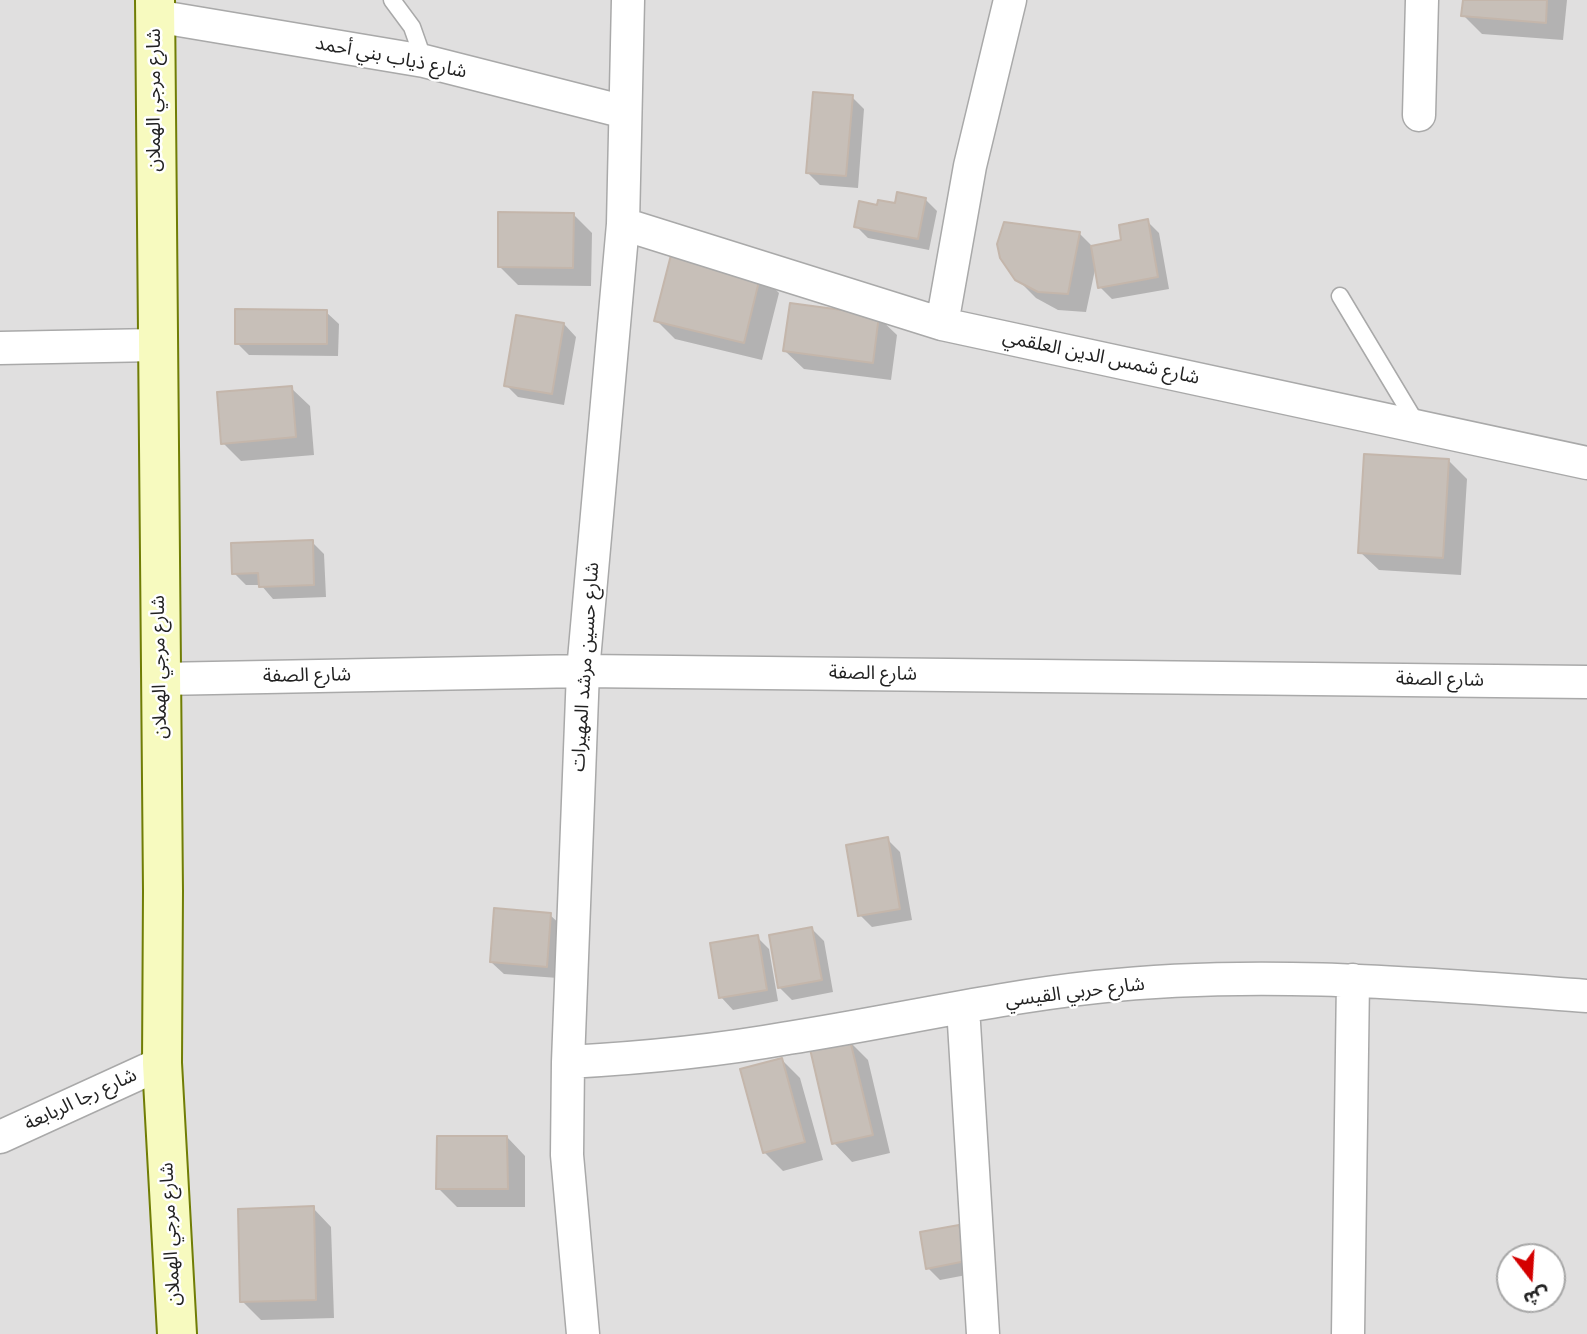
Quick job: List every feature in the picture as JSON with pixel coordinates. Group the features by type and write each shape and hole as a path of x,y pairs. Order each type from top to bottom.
{"street":[{"name":"شارع حسين مرشد المهيرات","path":"583,1334 567,1155 568,1062 583,671 623,224 628,0"},
{"path":"942,324 970,166 1010,0"},
{"path":"1419,115 1422,0"},
{"name":"شارع ذياب بني أحمد","path":"155,8 424,61 625,112"},
{"name":"شارع مرجي الهملان","path":"155,8 163,891 162,1063 177,1334"},
{"name":"شارع شمس الدين العلقمي","path":"623,224 942,324 1587,463"},
{"path":"0,348 156,345"},
{"name":"شارع الصفة","path":"160,679 583,671 1587,682"},
{"name":"شارع حربي القيسي","path":"568,1062 653,1057 787,1039 963,1007 1096,987 1229,979 1353,980 1587,996"},
{"path":"1348,1334 1353,980"},
{"path":"963,1007 983,1334"},
{"name":"شارع رجا الربابعة","path":"0,1137 162,1063"}],"lane":[{"path":"392,0 412,27 424,61"},
{"path":"1340,296 1420,429"}],"shaded area":[{"path":"0,0 1587,0 1587,1334 0,1334"}],"building":[{"path":"1463,0 1547,0 1546,23 1461,16"},
{"path":"813,92 853,95 846,176 806,173"},
{"path":"897,192 926,198 918,239 854,227 859,201 877,205 878,200 895,203"},
{"path":"498,212 574,213 573,268 498,267"},
{"path":"1148,219 1158,277 1098,288 1091,246 1121,240 1119,225"},
{"path":"1004,222 1080,232 1068,294 1038,292 1015,280 1000,258 997,244"},
{"path":"672,251 761,273 744,343 654,321"},
{"path":"790,303 879,315 873,363 783,351"},
{"path":"235,309 327,310 327,344 235,344"},
{"path":"516,315 564,323 552,394 504,386"},
{"path":"292,386 296,437 221,444 217,392"},
{"path":"1364,454 1449,459 1443,558 1358,553"},
{"path":"313,540 314,585 259,587 258,573 232,574 231,543"},
{"path":"888,837 900,909 858,916 846,845"},
{"path":"494,908 551,913 547,967 490,962"},
{"path":"812,927 822,980 778,988 769,935"},
{"path":"758,935 767,990 719,998 710,943"},
{"path":"850,1040 873,1135 832,1144 810,1049"},
{"path":"782,1058 805,1142 763,1153 740,1069"},
{"path":"437,1136 507,1136 508,1189 436,1189"},
{"path":"314,1206 316,1300 240,1302 238,1209"},
{"path":"959,1225 966,1261 926,1269 920,1232"}]}
